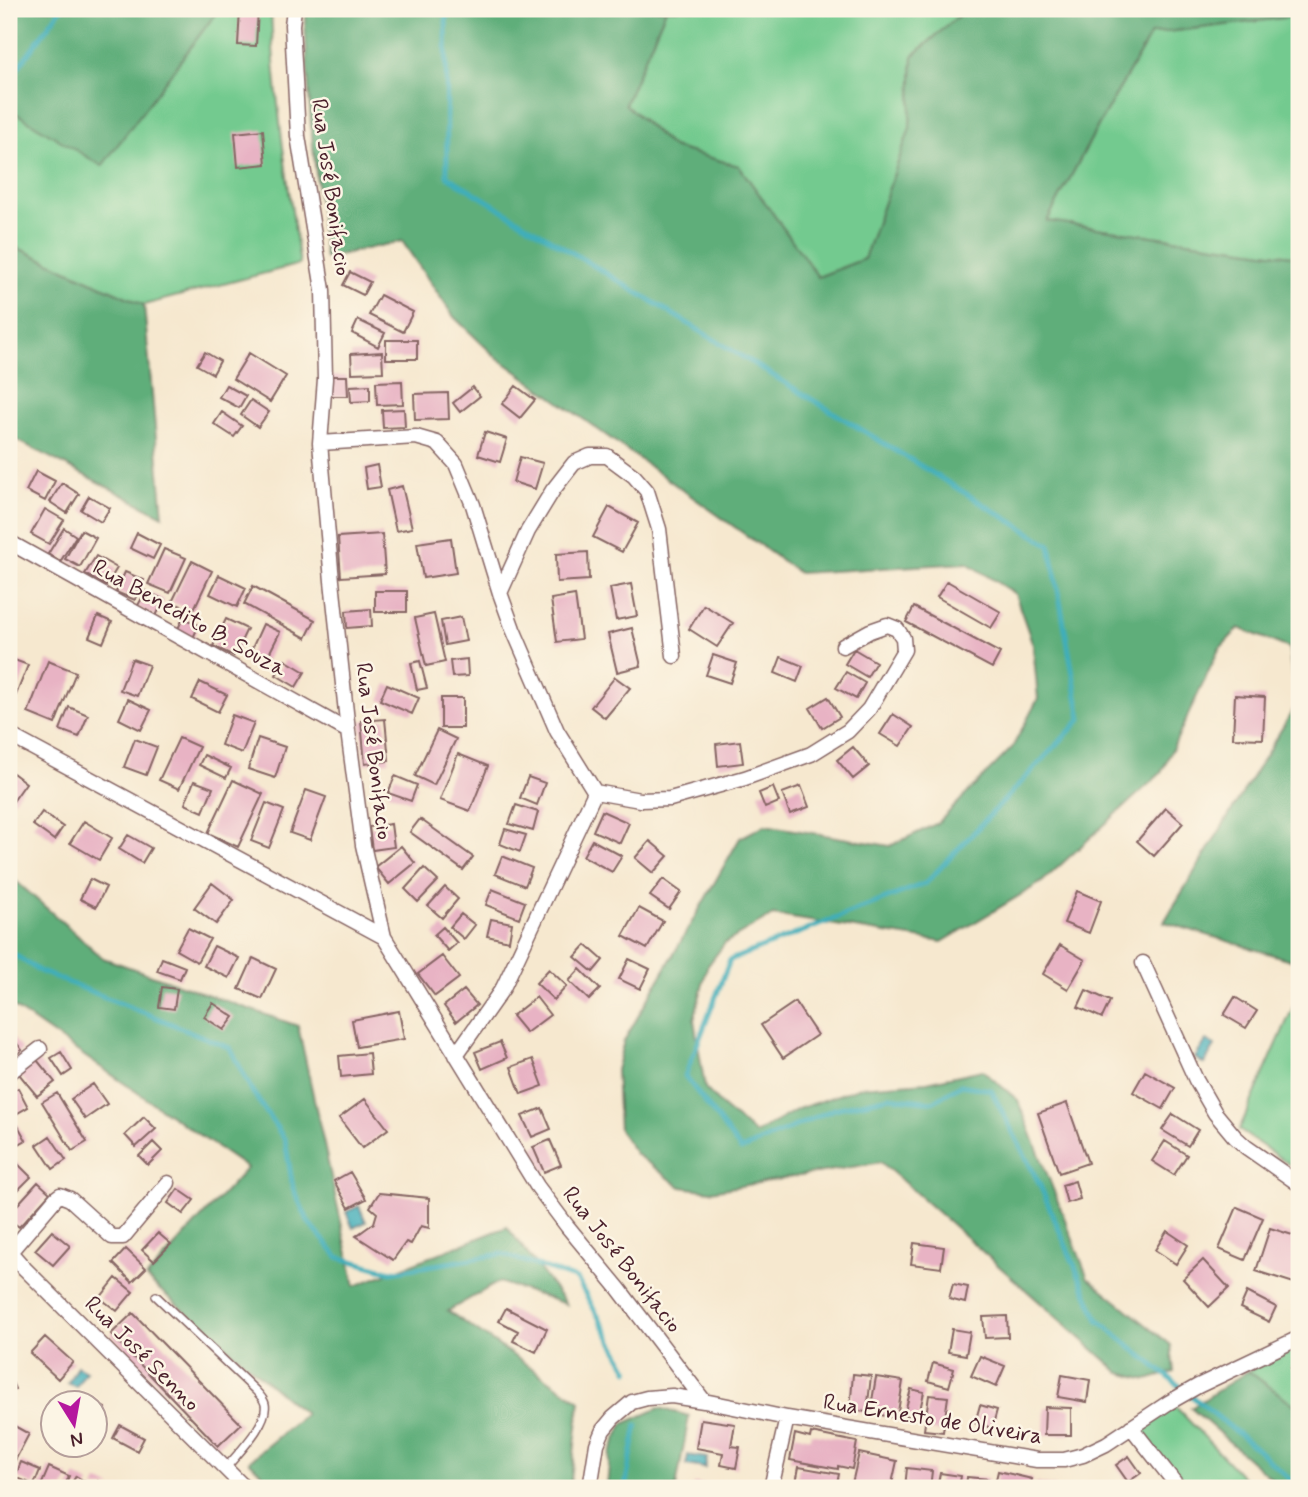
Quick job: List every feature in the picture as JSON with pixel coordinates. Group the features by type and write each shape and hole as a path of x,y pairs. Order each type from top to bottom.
{"street":[{"name":"Rua José Bonifacio","path":"294,9 292,25 298,135 323,290 325,379 320,443 332,581 363,845 384,937 537,1186 620,1289 704,1401"},
{"path":"320,443 416,437 437,443 456,464 473,505 513,629 557,731 595,792 640,800 670,799 745,778 811,754 848,732 869,709 904,650 903,638 897,629 887,625 843,646"},
{"path":"500,593 528,531 553,490 575,463 590,456 607,456 634,476 647,491 659,529 674,656"},
{"name":"Rua Benedito B. Souza","path":"9,542 348,732"},
{"path":"9,735 384,937"},
{"path":"456,1055 503,988 595,792"},
{"path":"1143,963 1196,1080 1215,1113 1246,1147 1299,1184"},
{"path":"9,1073 40,1049"},
{"path":"9,1251 60,1195 70,1199 113,1237 119,1238 127,1234 168,1183"},
{"name":"Rua José Senno","path":"9,1251 245,1488"},
{"name":"Rua Ernesto de Oliveira","path":"590,1488 597,1444 603,1430 632,1402 647,1398 672,1396 1037,1460 1065,1460 1106,1444 1198,1386 1299,1338"},
{"path":"771,1488 787,1418"},
{"path":"1131,1427 1179,1488"}],"lane":[{"path":"156,1296 256,1390 264,1401 264,1415 258,1428 226,1468"}],"green space":[{"path":"9,9 219,9 102,166 9,109"},
{"path":"219,9 271,9 278,105 300,264 144,305 9,244 9,109 102,165"},
{"path":"307,9 666,9 625,104 672,147 739,166 818,277 864,259 910,128 913,56 966,9 1299,9 1299,16 1151,34 1047,221 1299,257 1297,962 1164,922 1295,707 1289,648 1239,628 1219,649 1161,773 1042,882 942,942 773,915 725,943 707,967 694,1020 705,1088 755,1134 798,1109 861,1087 927,1082 982,1070 1018,1100 1088,1278 1171,1345 1174,1372 1147,1380 1120,1373 881,1162 711,1191 681,1187 636,1154 619,1130 616,1070 624,1041 740,838 765,825 890,846 938,823 1012,748 1038,699 1033,645 1015,594 967,563 799,573 495,356 454,317 402,241 325,258 311,127 305,24"},
{"path":"666,9 966,9 913,56 910,128 864,259 818,277 739,166 672,147 625,104"},
{"path":"1299,16 1299,257 1047,221 1151,34"},
{"path":"9,244 144,305 163,516 9,436"},
{"path":"9,875 103,958 298,1026 355,1286 507,1227 566,1304 499,1282 448,1311 580,1401 570,1488 276,1488 249,1461 305,1414 146,1278 247,1168 9,1004"},
{"path":"1294,1005 1299,1007 1299,1171 1239,1130"},
{"path":"1299,1345 1299,1408 1248,1371"},
{"path":"1248,1371 1299,1408 1299,1488 1282,1488 1191,1408"},
{"path":"1173,1404 1253,1488 1187,1488 1137,1429"},
{"path":"659,1408 689,1416 676,1488 607,1488 610,1453 623,1424"}],"water":[{"path":"1206,1041 1215,1046 1204,1064 1195,1058"},
{"path":"359,1206 366,1222 353,1228 346,1212"},
{"path":"77,1366 86,1371 76,1387 68,1383"},
{"path":"688,1455 707,1458 705,1468 686,1465"}],"building":[{"path":"240,9 258,9 256,46 238,45"},
{"path":"263,130 266,164 238,167 235,133"},
{"path":"350,272 370,282 363,295 343,285"},
{"path":"380,295 413,312 403,332 369,315"},
{"path":"358,320 385,333 378,347 352,333"},
{"path":"386,340 417,340 417,359 386,359"},
{"path":"205,352 220,361 213,374 197,365"},
{"path":"382,352 383,372 352,373 351,354"},
{"path":"249,353 286,376 270,402 233,379"},
{"path":"330,376 347,376 348,396 330,396"},
{"path":"402,381 403,404 377,405 376,382"},
{"path":"226,385 246,396 239,408 219,397"},
{"path":"370,385 370,401 351,402 350,386"},
{"path":"516,386 535,400 520,418 502,404"},
{"path":"473,387 480,396 460,412 453,403"},
{"path":"448,393 449,419 415,420 414,394"},
{"path":"251,400 269,412 258,427 241,415"},
{"path":"404,409 405,427 383,428 382,410"},
{"path":"222,412 242,426 234,437 214,424"},
{"path":"485,432 507,439 500,462 478,455"},
{"path":"520,457 543,463 535,489 513,482"},
{"path":"377,465 381,487 367,489 364,468"},
{"path":"36,471 55,481 45,501 26,491"},
{"path":"62,483 79,494 67,513 50,502"},
{"path":"402,486 412,528 396,531 387,490"},
{"path":"89,496 110,508 101,522 81,510"},
{"path":"609,507 638,523 622,552 593,537"},
{"path":"45,509 64,520 49,544 31,534"},
{"path":"64,528 76,536 60,562 48,554"},
{"path":"81,530 96,538 80,567 65,559"},
{"path":"137,533 160,545 153,559 130,548"},
{"path":"382,534 385,574 341,577 338,537"},
{"path":"451,538 456,573 423,578 417,543"},
{"path":"164,549 186,558 170,593 148,584"},
{"path":"588,552 589,580 557,582 556,554"},
{"path":"96,556 117,568 106,586 85,574"},
{"path":"192,561 212,571 193,611 172,602"},
{"path":"125,572 144,580 135,600 116,592"},
{"path":"219,575 246,588 237,607 210,594"},
{"path":"947,581 1001,612 991,628 937,597"},
{"path":"631,584 637,616 616,620 610,588"},
{"path":"253,586 315,620 306,638 244,604"},
{"path":"146,591 164,600 156,616 137,607"},
{"path":"375,591 407,591 407,612 375,612"},
{"path":"575,595 581,639 557,642 551,599"},
{"path":"704,605 733,623 717,647 689,629"},
{"path":"914,607 1000,653 992,668 906,622"},
{"path":"371,609 372,626 347,628 346,611"},
{"path":"434,614 445,662 426,666 415,618"},
{"path":"98,616 112,622 103,643 89,637"},
{"path":"461,617 466,641 445,645 441,621"},
{"path":"183,618 199,625 193,638 177,631"},
{"path":"226,619 247,629 234,656 213,646"},
{"path":"263,624 280,632 265,662 249,655"},
{"path":"632,628 641,666 617,672 608,634"},
{"path":"854,649 876,662 867,677 845,664"},
{"path":"713,655 737,663 730,683 706,675"},
{"path":"781,657 803,666 797,682 775,673"},
{"path":"9,658 28,665 16,695 9,692"},
{"path":"132,659 149,665 137,696 120,690"},
{"path":"467,659 468,676 452,677 450,661"},
{"path":"285,660 305,672 296,687 276,675"},
{"path":"48,661 76,672 55,724 28,713"},
{"path":"420,661 427,688 417,690 411,663"},
{"path":"846,672 865,683 856,699 836,688"},
{"path":"615,677 630,688 605,718 591,707"},
{"path":"200,682 227,695 218,712 192,699"},
{"path":"387,684 419,698 412,714 380,700"},
{"path":"1235,695 1265,697 1263,739 1233,738"},
{"path":"828,697 840,717 822,728 810,708"},
{"path":"441,698 463,698 463,728 441,728"},
{"path":"128,699 151,710 141,730 119,719"},
{"path":"69,707 88,715 79,737 60,730"},
{"path":"893,714 913,727 900,746 880,734"},
{"path":"232,715 254,723 242,753 221,745"},
{"path":"385,719 389,761 365,764 361,721"},
{"path":"437,730 456,739 434,785 415,776"},
{"path":"179,738 199,747 179,789 159,780"},
{"path":"258,738 285,747 275,778 248,769"},
{"path":"135,739 157,747 146,775 124,767"},
{"path":"740,741 743,763 718,766 716,744"},
{"path":"853,747 869,766 853,779 837,760"},
{"path":"458,754 488,766 470,811 440,800"},
{"path":"204,755 231,768 226,778 199,765"},
{"path":"13,773 26,783 9,807 9,780"},
{"path":"395,776 417,785 411,801 388,793"},
{"path":"528,777 545,783 537,805 520,798"},
{"path":"233,780 263,794 238,847 208,833"},
{"path":"194,781 213,788 203,812 185,804"},
{"path":"801,786 809,807 790,814 782,793"},
{"path":"773,787 779,802 765,808 759,793"},
{"path":"306,790 326,797 310,840 290,833"},
{"path":"266,803 284,810 269,848 251,841"},
{"path":"516,805 538,812 533,831 509,824"},
{"path":"1166,808 1183,823 1154,856 1137,841"},
{"path":"602,811 629,823 620,843 593,831"},
{"path":"42,812 63,827 54,840 33,825"},
{"path":"420,819 473,857 463,870 410,832"},
{"path":"84,821 112,838 99,860 70,843"},
{"path":"391,824 394,847 372,850 369,827"},
{"path":"505,829 526,835 520,852 500,844"},
{"path":"128,835 151,848 142,863 119,849"},
{"path":"592,840 622,856 612,872 583,856"},
{"path":"650,841 668,856 653,873 635,858"},
{"path":"401,846 415,863 389,884 375,867"},
{"path":"502,856 532,868 525,886 495,874"},
{"path":"424,868 438,881 418,902 405,889"},
{"path":"90,879 106,887 96,907 80,899"},
{"path":"663,879 681,892 669,909 650,896"},
{"path":"212,883 234,900 216,924 194,908"},
{"path":"445,887 458,899 442,918 428,906"},
{"path":"492,889 525,902 519,918 486,905"},
{"path":"1077,891 1101,901 1089,933 1064,923"},
{"path":"639,908 663,921 647,949 623,936"},
{"path":"461,914 475,925 464,939 450,927"},
{"path":"491,919 512,923 509,941 487,936"},
{"path":"443,927 457,943 448,951 434,935"},
{"path":"188,928 210,939 197,962 176,950"},
{"path":"586,945 603,960 593,972 575,957"},
{"path":"1060,945 1085,960 1068,989 1043,974"},
{"path":"214,946 239,958 229,978 204,966"},
{"path":"442,956 459,978 435,996 418,974"},
{"path":"162,958 185,967 180,979 157,971"},
{"path":"253,958 276,969 262,999 239,989"},
{"path":"629,959 650,969 640,989 619,979"},
{"path":"549,969 567,986 554,1000 536,983"},
{"path":"580,969 600,989 589,1000 569,981"},
{"path":"162,987 177,989 174,1009 159,1007"},
{"path":"464,990 477,1005 456,1022 444,1006"},
{"path":"1086,990 1110,1001 1102,1018 1078,1007"},
{"path":"536,997 550,1015 526,1033 512,1016"},
{"path":"1235,997 1257,1011 1246,1028 1224,1015"},
{"path":"795,1002 817,1035 783,1058 761,1025"},
{"path":"213,1003 234,1017 224,1030 204,1017"},
{"path":"399,1011 404,1039 357,1047 352,1020"},
{"path":"9,1033 22,1050 9,1061"},
{"path":"500,1042 507,1058 482,1069 475,1052"},
{"path":"61,1052 72,1070 63,1076 51,1058"},
{"path":"369,1053 371,1074 341,1077 339,1056"},
{"path":"533,1059 543,1086 521,1094 511,1067"},
{"path":"37,1060 55,1082 37,1096 19,1074"},
{"path":"1145,1071 1175,1088 1163,1109 1133,1092"},
{"path":"93,1084 107,1104 85,1119 71,1099"},
{"path":"18,1088 28,1107 9,1118 9,1093"},
{"path":"57,1093 87,1142 72,1151 42,1102"},
{"path":"365,1099 388,1129 362,1148 339,1118"},
{"path":"1067,1103 1088,1163 1059,1173 1038,1113"},
{"path":"542,1108 551,1129 532,1137 522,1116"},
{"path":"1173,1114 1198,1130 1188,1146 1162,1130"},
{"path":"144,1117 156,1129 136,1147 125,1135"},
{"path":"17,1124 26,1140 10,1149 9,1128"},
{"path":"50,1136 66,1160 53,1169 37,1145"},
{"path":"550,1140 561,1165 544,1172 533,1147"},
{"path":"1165,1141 1187,1155 1174,1175 1152,1161"},
{"path":"153,1142 162,1151 148,1165 139,1156"},
{"path":"9,1155 31,1177 9,1199"},
{"path":"350,1172 366,1199 349,1208 334,1181"},
{"path":"1075,1181 1080,1199 1067,1203 1062,1185"},
{"path":"38,1182 50,1193 19,1227 9,1219 9,1214"},
{"path":"178,1189 194,1200 183,1214 168,1203"},
{"path":"379,1193 429,1198 429,1228 421,1226 411,1244 406,1242 393,1260 356,1236 374,1223 377,1213 370,1207"},
{"path":"1237,1207 1263,1218 1245,1260 1219,1249"},
{"path":"1270,1228 1299,1237 1297,1284 1256,1271"},
{"path":"52,1231 70,1246 53,1265 35,1250"},
{"path":"1167,1231 1188,1245 1176,1264 1155,1250"},
{"path":"158,1233 171,1244 154,1261 142,1250"},
{"path":"914,1243 944,1247 941,1268 911,1264"},
{"path":"126,1249 146,1268 132,1282 113,1263"},
{"path":"1203,1260 1229,1288 1209,1307 1183,1279"},
{"path":"116,1278 133,1292 117,1311 100,1298"},
{"path":"953,1284 968,1287 965,1303 949,1299"},
{"path":"1247,1292 1276,1307 1269,1322 1240,1308"},
{"path":"506,1308 547,1329 536,1352 513,1341 518,1331 499,1321"},
{"path":"133,1313 241,1424 218,1446 111,1334"},
{"path":"1007,1316 1008,1337 985,1338 983,1317"},
{"path":"952,1329 970,1332 966,1355 948,1352"},
{"path":"45,1337 73,1362 58,1379 30,1353"},
{"path":"980,1356 1005,1366 996,1387 971,1376"},
{"path":"1299,1359 1299,1375 1291,1368"},
{"path":"933,1363 954,1369 949,1387 928,1381"},
{"path":"853,1374 871,1376 867,1412 850,1410"},
{"path":"9,1375 15,1389 9,1392"},
{"path":"1062,1375 1090,1380 1087,1402 1058,1397"},
{"path":"876,1377 903,1381 897,1418 870,1413"},
{"path":"911,1389 924,1392 918,1419 904,1415"},
{"path":"929,1395 948,1397 943,1432 924,1430"},
{"path":"980,1405 997,1410 992,1428 975,1423"},
{"path":"1045,1407 1071,1408 1071,1435 1044,1435"},
{"path":"701,1419 735,1424 731,1446 740,1447 736,1468 721,1465 723,1453 696,1448"},
{"path":"9,1423 29,1434 9,1472"},
{"path":"120,1425 144,1438 137,1451 113,1438"},
{"path":"811,1433 857,1442 852,1469 790,1460 795,1434 810,1438"},
{"path":"859,1453 897,1461 891,1488 851,1488"},
{"path":"1129,1456 1141,1473 1128,1482 1116,1465"},
{"path":"21,1462 40,1470 34,1485 15,1477"},
{"path":"49,1467 69,1476 64,1488 40,1488"},
{"path":"799,1467 839,1474 836,1488 795,1488"},
{"path":"907,1468 932,1471 930,1488 905,1488"},
{"path":"998,1471 1032,1479 1030,1488 994,1488"},
{"path":"940,1473 961,1476 959,1488 937,1488"},
{"path":"76,1476 89,1484 87,1488 69,1488"},
{"path":"967,1477 988,1479 986,1488 966,1488"},
{"path":"98,1481 112,1488 94,1488"},
{"path":"694,1483 719,1487 719,1488 693,1488"},
{"path":"1036,1483 1055,1487 1055,1488 1034,1488"}],"waterway":[{"path":"9,80 61,9"},
{"path":"446,9 447,176 1050,545 1081,719 926,883 730,960 685,1076 741,1150 834,1109 889,1097 933,1102 960,1085 991,1090 1039,1183 1098,1320 1256,1448 1299,1488"},
{"path":"9,951 39,971 230,1048 252,1091 285,1140 293,1188 309,1223 338,1257 391,1272 502,1254 577,1279 629,1371"},
{"path":"625,1488 637,1425"}]}
